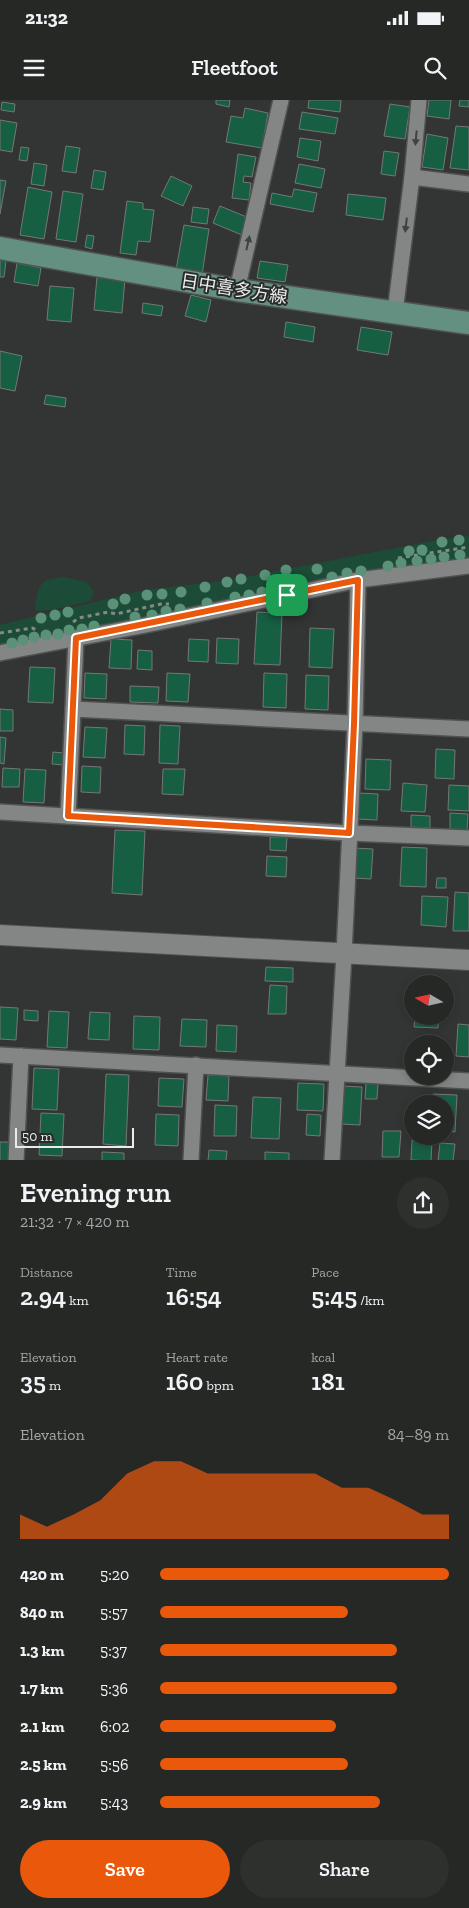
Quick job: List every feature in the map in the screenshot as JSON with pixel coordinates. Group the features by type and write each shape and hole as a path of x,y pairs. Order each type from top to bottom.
{"main road":[{"name":"日中喜多方線","path":"0,248 237,290 469,323"}],"street":[{"path":"237,290 281,100"},
{"path":"395,312 412,177 419,100"},
{"path":"412,177 469,184"},
{"path":"0,653 358,580 469,566"},
{"path":"332,1160 344,954 358,580"},
{"path":"68,816 76,638"},
{"path":"73,709 469,729"},
{"path":"0,812 349,833 469,838"},
{"path":"0,935 469,960"},
{"path":"0,1055 469,1081"},
{"path":"16,1160 21,1056"},
{"path":"191,1160 196,1065"}],"path":[{"path":"0,633 32,628 37,630"}],"green space":[{"path":"469,536 469,561 0,647 0,625 144,590 230,580 432,541"},
{"path":"64,577 87,582 94,592 90,601 51,610 36,611 35,605 40,586 50,579"}],"building":[{"path":"216,100 230,100 229,107 216,104"},
{"path":"309,100 341,100 340,112 308,108"},
{"path":"429,100 451,100 449,119 427,116"},
{"path":"460,100 469,100 469,107 459,106"},
{"path":"2,102 15,104 14,112 1,110"},
{"path":"390,104 410,107 405,139 384,136"},
{"path":"245,108 268,113 262,148 226,142 231,116 243,118"},
{"path":"302,112 338,118 335,134 299,129"},
{"path":"0,120 17,123 12,152 0,150"},
{"path":"456,126 469,127 469,170 450,168"},
{"path":"427,134 448,138 443,170 422,167"},
{"path":"300,138 321,141 318,161 297,157"},
{"path":"66,146 80,148 76,173 62,171"},
{"path":"21,147 29,148 27,161 19,160"},
{"path":"384,151 399,153 395,176 381,174"},
{"path":"238,154 256,157 252,177 244,176 243,182 251,183 249,200 232,198"},
{"path":"34,163 47,165 44,186 31,184"},
{"path":"299,164 325,169 321,188 295,183"},
{"path":"94,170 106,172 103,190 91,188"},
{"path":"171,176 192,186 183,206 161,196"},
{"path":"0,180 6,181 0,214"},
{"path":"28,187 52,192 44,239 20,235"},
{"path":"294,189 317,193 313,212 270,204 272,193 292,197"},
{"path":"63,191 83,194 76,242 56,239"},
{"path":"348,194 386,198 383,220 346,215"},
{"path":"127,201 143,203 143,209 154,210 150,242 138,241 136,255 120,253"},
{"path":"220,206 249,218 242,235 213,223"},
{"path":"193,207 209,209 207,224 191,222"},
{"path":"184,225 209,229 202,275 176,270"},
{"path":"87,235 94,236 92,249 85,247"},
{"path":"0,260 6,261 4,277 0,277"},
{"path":"260,261 288,265 285,282 257,278"},
{"path":"17,263 41,268 38,286 14,282"},
{"path":"97,277 125,279 122,313 94,310"},
{"path":"50,286 74,288 71,322 47,320"},
{"path":"191,295 211,300 206,322 185,316"},
{"path":"143,303 163,306 161,316 142,313"},
{"path":"286,322 315,327 313,342 284,337"},
{"path":"361,327 392,332 388,355 357,350"},
{"path":"0,351 22,356 15,391 0,388"},
{"path":"46,395 66,398 65,407 44,404"},
{"path":"257,612 282,613 280,665 254,664"},
{"path":"310,628 334,629 332,668 309,667"},
{"path":"217,638 239,639 238,664 216,663"},
{"path":"111,639 132,640 131,669 109,668"},
{"path":"189,639 209,640 208,662 188,661"},
{"path":"138,650 152,651 152,670 137,669"},
{"path":"30,667 55,668 53,703 28,702"},
{"path":"85,673 107,674 106,699 84,698"},
{"path":"167,673 190,674 188,702 166,701"},
{"path":"264,673 287,674 286,708 263,707"},
{"path":"306,675 329,676 328,710 305,709"},
{"path":"130,686 159,687 158,703 130,702"},
{"path":"0,709 13,710 13,731 0,731"},
{"path":"125,725 145,726 144,755 124,754"},
{"path":"160,725 180,726 178,764 159,763"},
{"path":"85,727 107,728 105,758 83,757"},
{"path":"0,737 6,738 4,764 0,763"},
{"path":"436,749 455,750 454,779 435,778"},
{"path":"53,752 64,753 64,765 52,764"},
{"path":"366,759 391,760 390,790 365,789"},
{"path":"82,766 101,767 100,793 81,792"},
{"path":"3,768 20,769 19,787 2,787"},
{"path":"25,769 46,770 44,803 23,802"},
{"path":"163,769 185,769 183,795 162,794"},
{"path":"403,783 427,785 425,812 401,811"},
{"path":"449,785 469,786 469,811 448,810"},
{"path":"358,793 378,794 377,820 357,819"},
{"path":"450,813 468,814 467,830 450,829"},
{"path":"411,815 430,816 430,828 411,827"},
{"path":"115,830 145,831 142,895 112,893"},
{"path":"270,837 287,837 286,851 270,850"},
{"path":"402,847 427,848 426,887 400,886"},
{"path":"354,848 373,849 371,879 353,878"},
{"path":"267,856 287,857 286,877 266,876"},
{"path":"437,878 446,878 446,888 436,888"},
{"path":"455,892 469,893 469,931 453,931"},
{"path":"422,896 448,897 446,927 421,925"},
{"path":"266,967 293,968 293,982 265,981"},
{"path":"270,985 287,986 286,1014 268,1014"},
{"path":"0,1007 18,1008 16,1040 0,1039"},
{"path":"24,1010 38,1011 38,1021 24,1020"},
{"path":"49,1011 69,1012 67,1048 47,1047"},
{"path":"90,1012 110,1013 109,1040 88,1039"},
{"path":"134,1016 160,1017 159,1050 133,1049"},
{"path":"182,1019 207,1020 206,1047 180,1046"},
{"path":"458,1024 469,1025 469,1057 456,1056"},
{"path":"217,1025 237,1026 236,1052 216,1051"},
{"path":"414,1025 438,1025 438,1028 414,1027"},
{"path":"34,1068 59,1069 57,1110 32,1109"},
{"path":"106,1074 129,1075 126,1146 103,1144"},
{"path":"208,1075 229,1076 228,1101 206,1100"},
{"path":"159,1078 184,1079 182,1107 158,1106"},
{"path":"298,1083 324,1084 323,1111 297,1110"},
{"path":"366,1083 378,1083 377,1099 365,1099"},
{"path":"343,1086 362,1087 360,1125 341,1124"},
{"path":"433,1094 457,1095 455,1132 454,1095"},
{"path":"253,1097 281,1098 279,1139 251,1138"},
{"path":"215,1105 237,1106 236,1136 214,1136"},
{"path":"41,1113 64,1114 62,1156 39,1155"},
{"path":"156,1114 179,1115 178,1146 155,1145"},
{"path":"307,1114 321,1115 320,1136 306,1135"},
{"path":"383,1131 401,1131 399,1157 382,1157"},
{"path":"0,1142 10,1142 9,1160 0,1160"},
{"path":"455,1144 453,1160 438,1160 440,1145"},
{"path":"412,1145 432,1145 431,1160 411,1160"},
{"path":"209,1150 227,1151 226,1160 208,1160"},
{"path":"102,1152 124,1153 124,1160 102,1160"},
{"path":"265,1152 289,1153 289,1160 265,1160"}],"route":[{"path":"358,580 349,833 68,816 76,638 287,595 358,580"}]}
